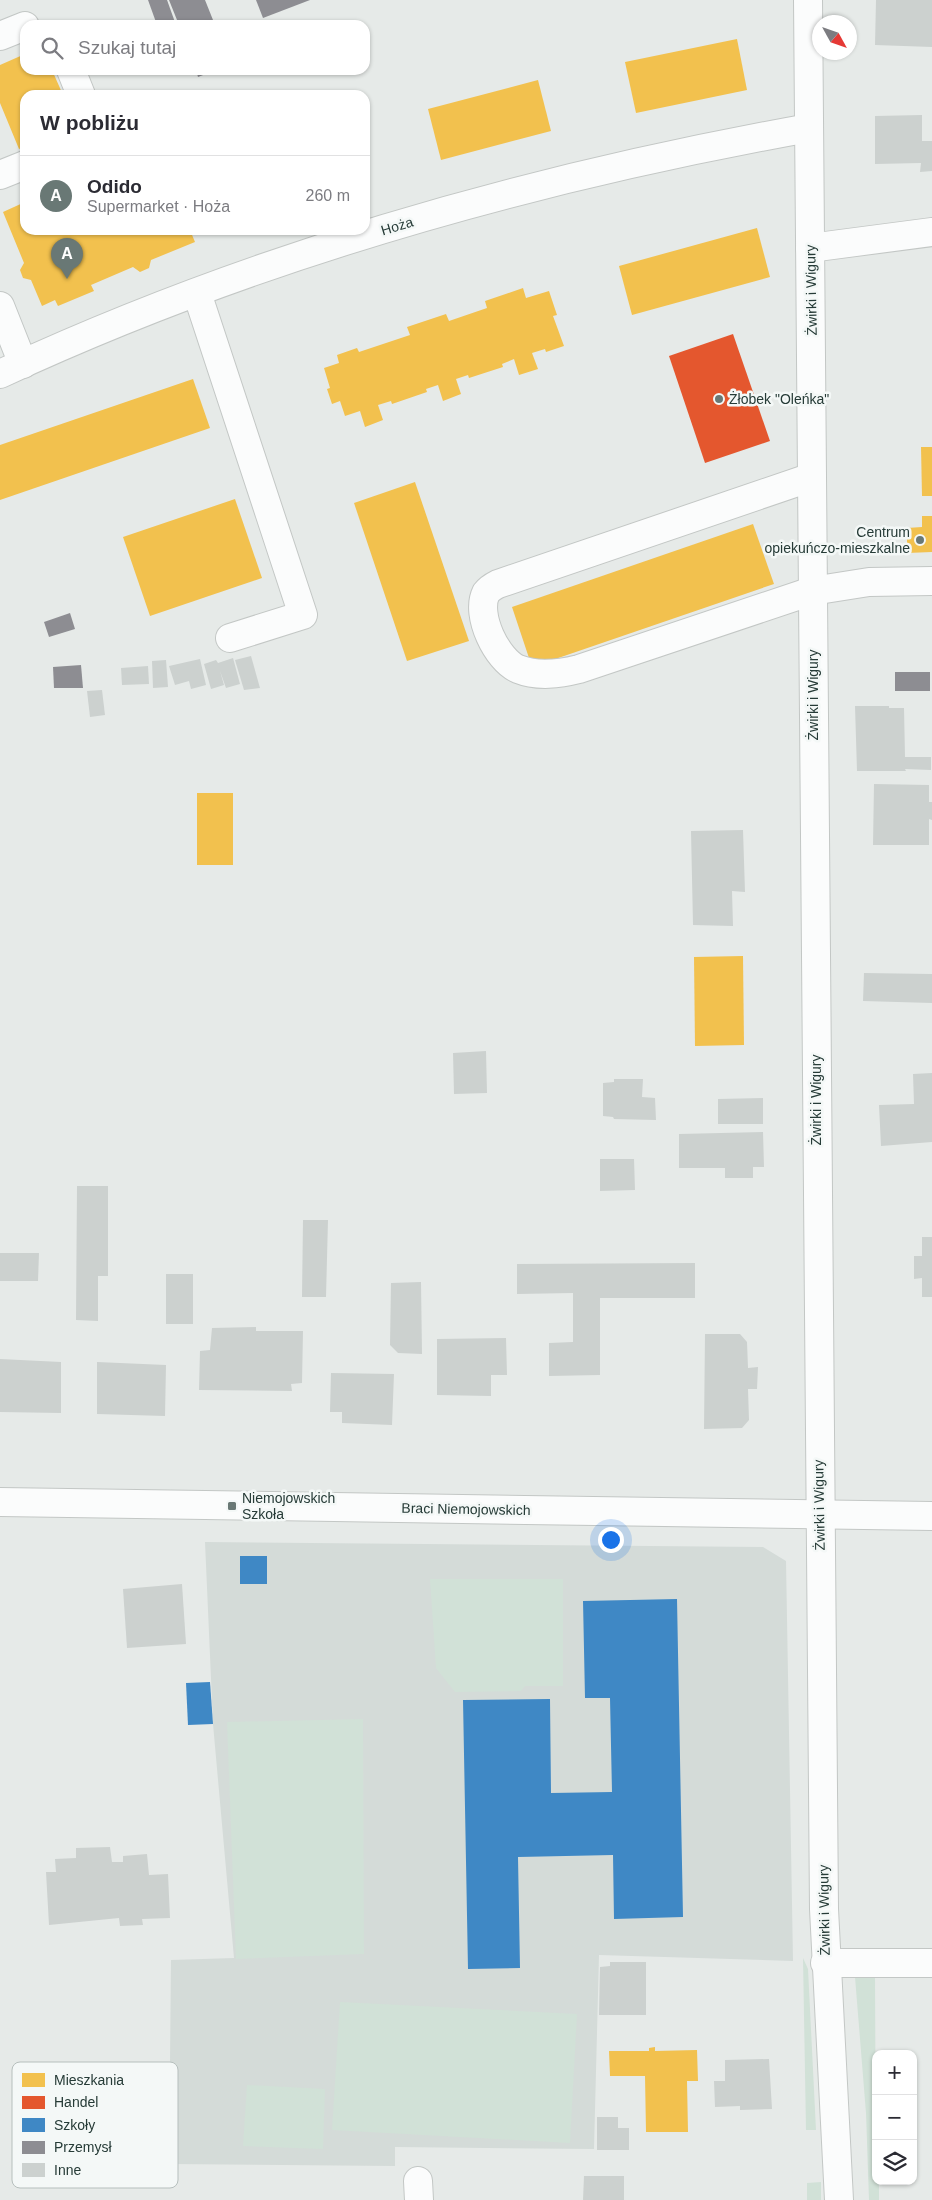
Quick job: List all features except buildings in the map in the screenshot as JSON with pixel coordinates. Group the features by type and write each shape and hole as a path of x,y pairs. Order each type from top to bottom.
{"street":[{"name":"Żwirki i Wigury","path":"808,0 820,1515 826,1963 836,2117 839,2200"},
{"path":"0,36 20,28"},
{"path":"73,75 79,90"},
{"name":"Hoża","path":"370,234 426,216 530,188 644,161 809,128"},
{"path":"0,176 20,166"},
{"path":"810,248 932,232"},
{"name":"Hoża","path":"12,369 124,320 367,235"},
{"path":"198,293 303,615 230,638"},
{"path":"0,306 12,369"},
{"path":"812,477 498,584 487,591 483,601 484,618 491,637 504,658 517,668 532,673 556,674 579,669 812,591 868,582 932,581"},
{"name":"Braci Niemojowskich","path":"0,1502 932,1516"},
{"path":"826,1963 932,1963"}],"shaded area":[{"path":"205,1542 763,1547 786,1561 793,1961 599,1955 594,2149 395,2147 395,2166 178,2164 178,2062 170,2062 171,1960 234,1958 213,1724"},
{"path":"430,1579 563,1579 563,1686 525,1686 521,1691 455,1692 436,1668"},
{"path":"363,1719 364,1954 236,1959 227,1722"},
{"path":"803,1958 808,1969 816,2130 806,2130"},
{"path":"875,1976 875,2050 872,2050 872,2185 879,2185 879,2200 869,2200 866,2113 855,1977"},
{"path":"340,2002 577,2014 570,2143 332,2130"},
{"path":"247,2085 325,2089 323,2149 243,2146"},
{"path":"821,2182 821,2200 807,2200 807,2183"}],"place":[{"name":"Odido","path":"67,279"},
{"name":"Żłobek \"Oleńka\"","path":"719,399"},
{"name":"Centrum opiekuńczo-mieszkalne","path":"920,540"},
{"name":"Niemojowskich Szkoła","path":"232,1506"}]}
